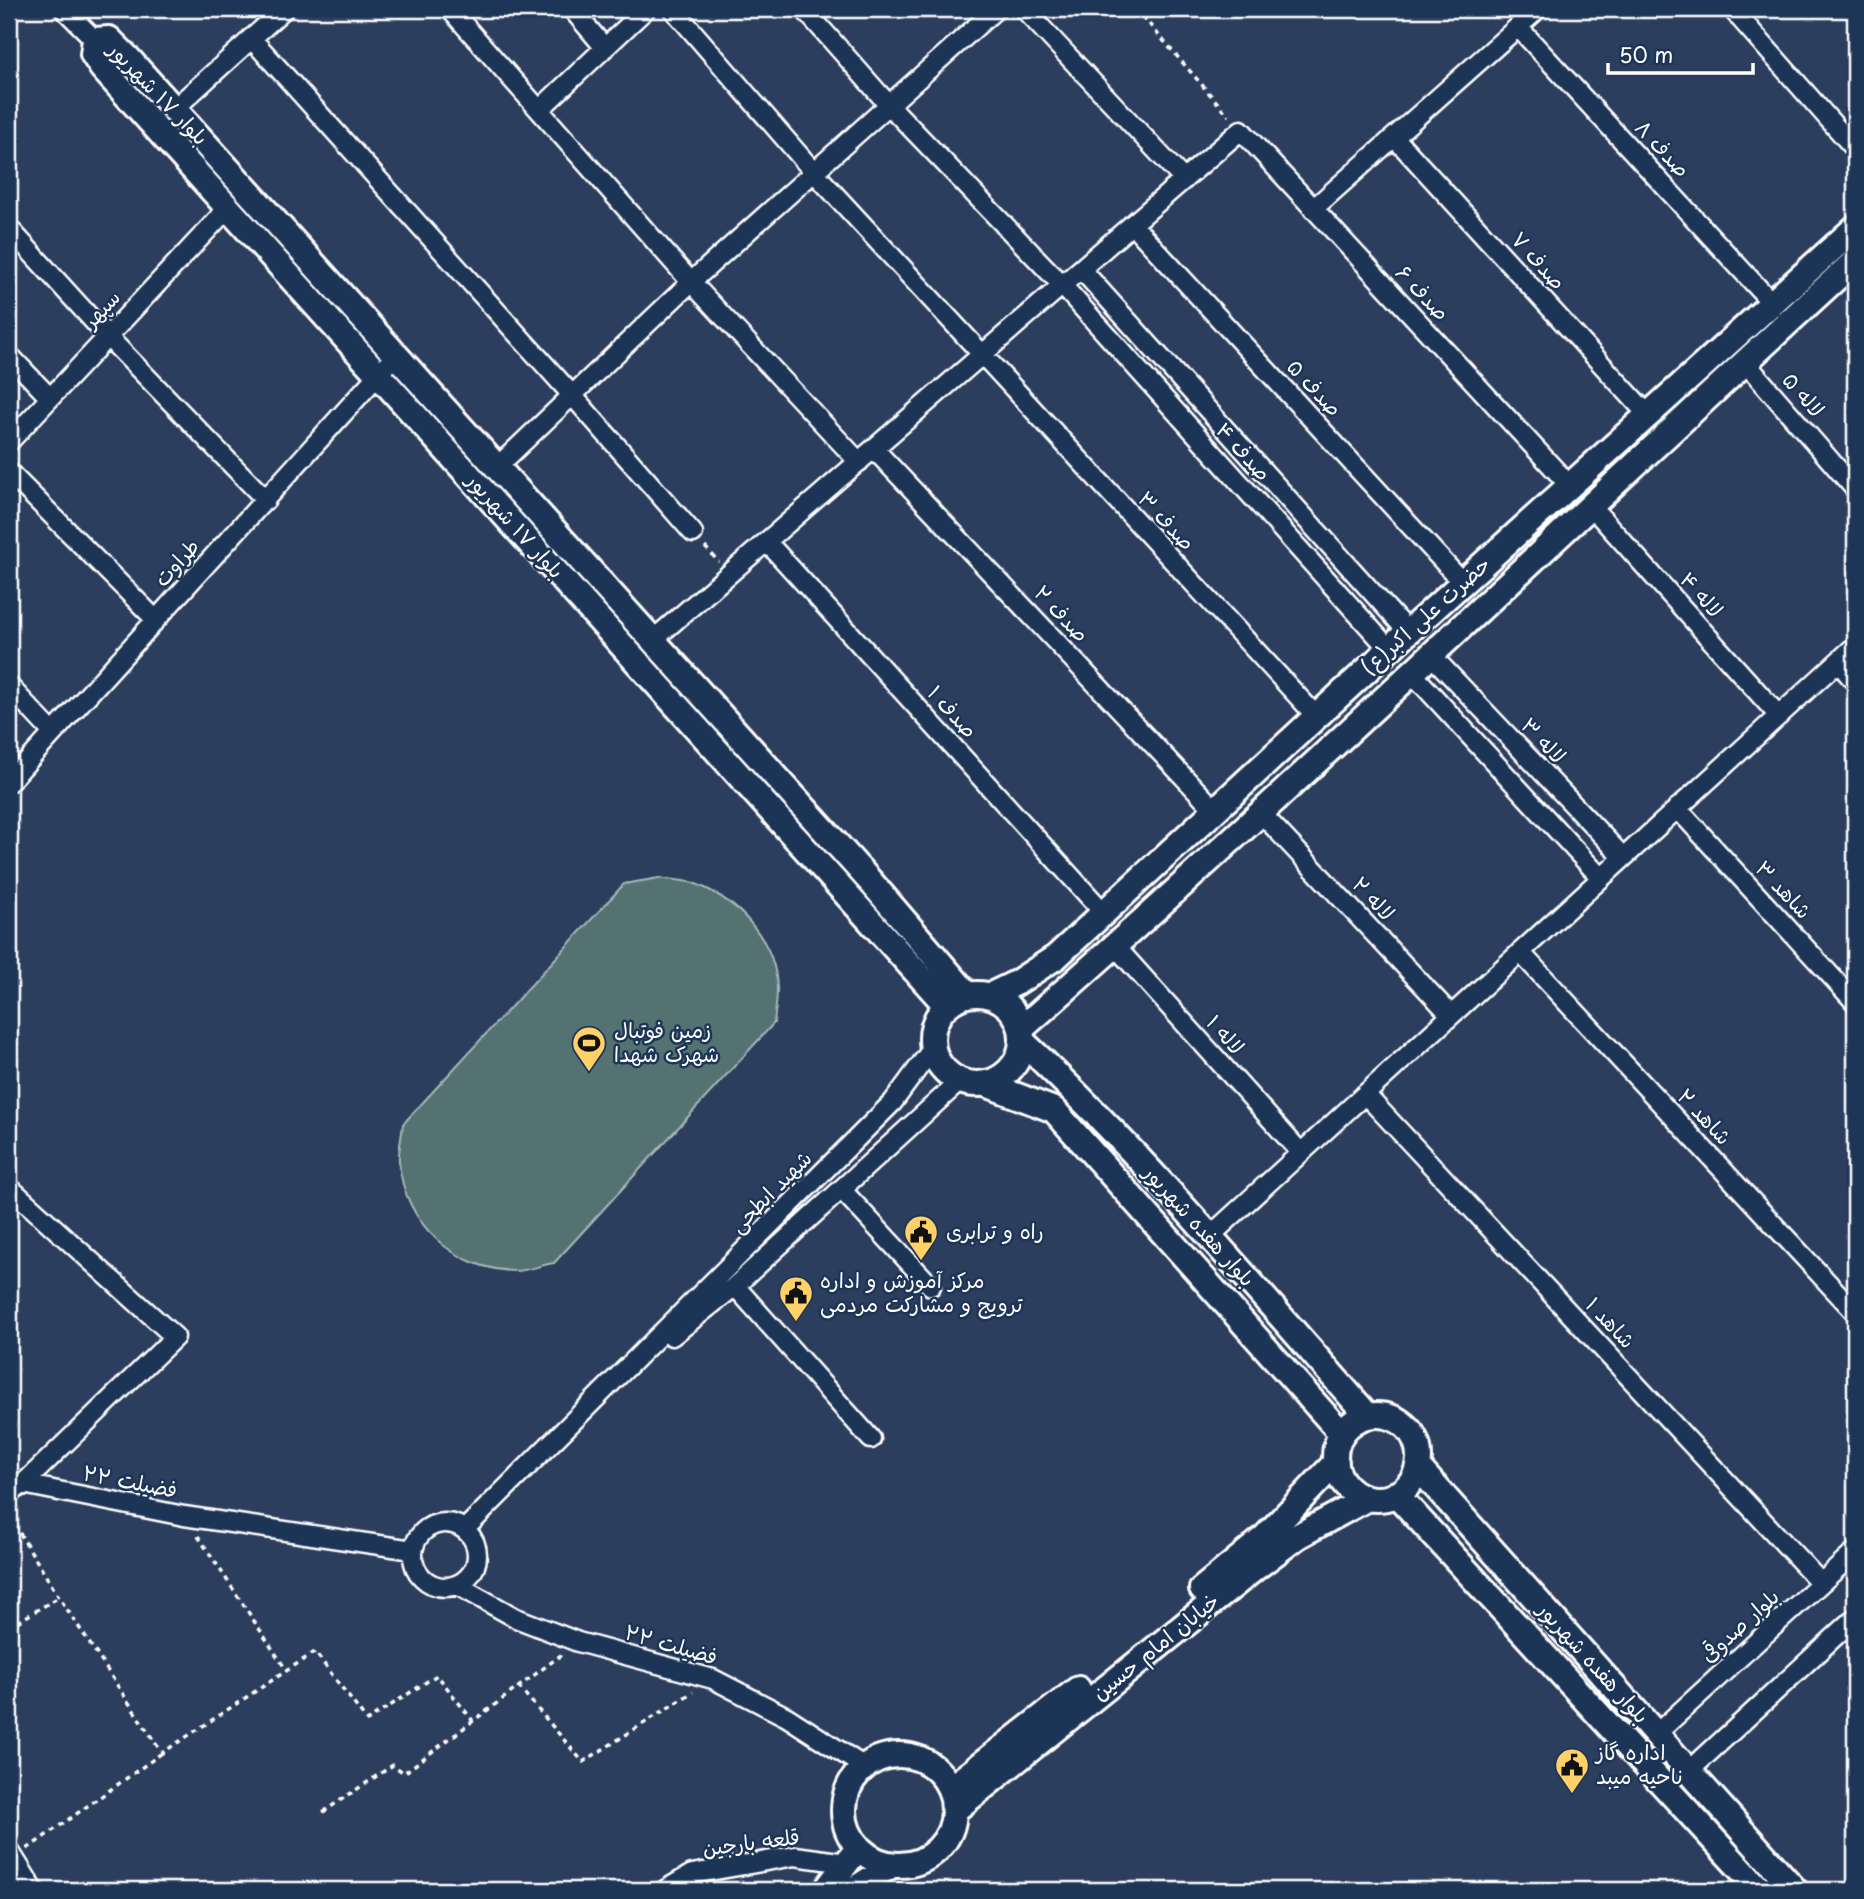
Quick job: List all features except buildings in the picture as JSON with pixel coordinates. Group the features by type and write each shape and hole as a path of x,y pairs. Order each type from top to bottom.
{"street":[{"path":"64,9 95,40"},
{"path":"174,109 284,9"},
{"path":"450,9 691,282 859,462"},
{"path":"572,9 605,48"},
{"path":"539,110 646,9"},
{"name":"صدف ۳","path":"673,9 813,171 981,356 1317,717"},
{"name":"صدف ۴","path":"804,9 888,104 1062,285 1389,649"},
{"path":"497,467 691,282 996,9"},
{"path":"1024,9 1184,180"},
{"path":"1314,209 1538,9"},
{"path":"1732,9 1855,149"},
{"name":"صدف ۸","path":"1518,27 1772,303"},
{"path":"251,38 693,533"},
{"name":"بلوار ۱۷ شهریور","path":"109,39 174,109 871,882 968,998 379,375 102,68 93,54 95,40 109,39"},
{"path":"653,640 1241,130"},
{"name":"صدف ۶","path":"1241,130 1570,486"},
{"name":"صدف ۷","path":"1395,138 1648,415"},
{"name":"سپهر","path":"9,442 228,208"},
{"name":"صدف ۵","path":"1132,224 1463,583"},
{"path":"9,228 107,336 266,500"},
{"name":"حضرت علی اکبر(ع)","path":"968,998 1016,983 1056,957 1389,649 1855,228"},
{"name":"حضرت علی اکبر(ع)","path":"1022,1036 1855,261"},
{"path":"1816,263 1833,281"},
{"name":"صدف ۴","path":"1081,269 1408,632"},
{"path":"9,355 50,398"},
{"name":"طراوت","path":"9,782 396,355"},
{"name":"لاله ۵","path":"1745,362 1855,489"},
{"name":"صدف ۲","path":"874,449 1215,810"},
{"path":"9,472 156,621"},
{"name":"لاله ۴","path":"1590,505 1779,716"},
{"name":"صدف ۱","path":"767,542 1104,913"},
{"path":"1408,632 1430,655"},
{"path":"1209,1237 1855,646"},
{"path":"1389,649 1601,878"},
{"name":"لاله ۳","path":"1430,655 1623,857"},
{"path":"1838,662 1855,682"},
{"path":"9,686 53,733"},
{"name":"شاهد ۳","path":"1677,808 1855,1002"},
{"name":"لاله ۲","path":"1262,814 1451,1015"},
{"path":"1132,887 1155,911"},
{"name":"لاله ۱","path":"1116,947 1301,1153"},
{"name":"شاهد ۲","path":"1520,952 1855,1312"},
{"path":"968,998 1011,1008 1022,1036 1017,1061 1004,1076 986,1084 960,1081 942,1070 932,1049 933,1025 968,998"},
{"name":"بلوار هفده شهریور","path":"1022,1036 1209,1237 1368,1416"},
{"name":"شهید ابطحی","path":"465,1529 893,1102 932,1049"},
{"name":"شهید ابطحی","path":"634,1361 681,1330 735,1286 960,1081"},
{"name":"بلوار هفده شهریور","path":"986,1084 1054,1110 1342,1434"},
{"name":"شاهد ۱","path":"1365,1094 1821,1583"},
{"path":"9,1187 175,1337 16,1489"},
{"path":"841,1189 931,1286"},
{"path":"735,1286 871,1439"},
{"path":"1368,1416 1393,1418 1407,1428 1419,1450 1418,1467 1408,1486 1382,1499 1368,1497 1349,1488 1340,1476 1336,1462 1336,1448 1342,1434 1356,1420 1368,1416"},
{"name":"خیابان امام حسین","path":"953,1799 1111,1663 1265,1537 1336,1462"},
{"name":"بلوار هفده شهریور","path":"1418,1467 1795,1890"},
{"name":"فضیلت ۲۲","path":"16,1489 412,1550"},
{"name":"بلوار هفده شهریور","path":"1396,1494 1760,1890"},
{"name":"خیابان امام حسین","path":"953,1799 1298,1536 1368,1497"},
{"path":"449,1522 465,1529 475,1542 477,1559 471,1575 457,1585 441,1587 425,1580 415,1567 412,1550 419,1535 433,1524 449,1522"},
{"name":"بلوار صدوقی","path":"1656,1734 1855,1552"},
{"name":"فضیلت ۲۲","path":"457,1585 516,1618 578,1642 713,1679 787,1717 863,1766"},
{"path":"1689,1771 1853,1624"},
{"path":"826,1890 852,1855 844,1806 850,1784 863,1766 887,1755 912,1755 935,1767 953,1799 950,1833 936,1852 916,1863 892,1865 852,1855"},
{"path":"11,1854 34,1890"},
{"name":"قلعه بارجین","path":"665,1890 692,1874 795,1856 852,1855"},
{"path":"853,1890 892,1865"}],"path":[{"path":"1136,9 1241,130"},
{"path":"693,533 729,574"},
{"path":"9,1516 162,1754"},
{"path":"184,1516 286,1671"},
{"path":"9,1627 59,1597"},
{"path":"323,1812 393,1765 404,1773 578,1642"},
{"path":"11,1854 315,1652 367,1721 437,1675 473,1721"},
{"path":"518,1686 583,1762 713,1679"}],"green space":[{"name":"زمین فوتبال شهرک شهدا","path":"659,878 692,883 712,891 741,912 753,925 763,940 775,972 777,994 774,1023 554,1263 517,1271 494,1269 473,1263 454,1253 437,1239 422,1223 411,1205 399,1162 403,1124 624,884"}],"place":[{"name":"زمین فوتبال شهرک شهدا","path":"589,1073"},
{"name":"راه و ترابری","path":"921,1262"},
{"name":"مرکز آموزش و اداره ترویج و مشارکت مردمی","path":"796,1323"},
{"name":"اداره گاز ناحیه میبد","path":"1572,1795"}]}
